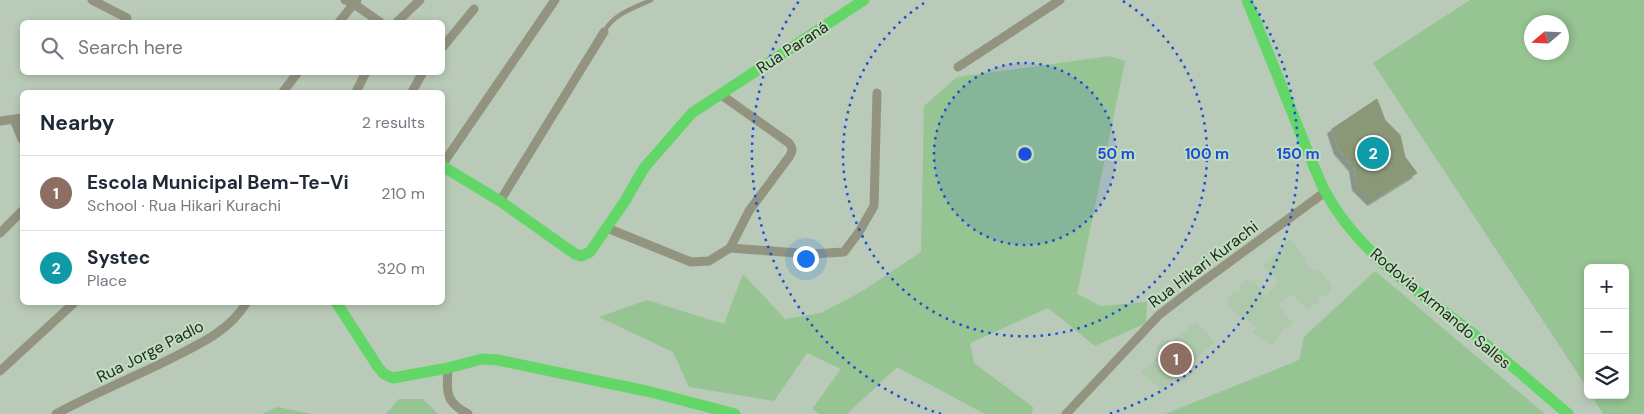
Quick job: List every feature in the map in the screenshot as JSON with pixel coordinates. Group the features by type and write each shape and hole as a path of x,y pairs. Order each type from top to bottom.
{"street":[{"path":"92,0 127,18"},
{"path":"345,0 356,2 378,20"},
{"path":"399,20 420,0"},
{"path":"445,162 555,0"},
{"name":"Rua Paraná","path":"500,201 575,254 581,256 590,252 644,168 692,113 864,0"},
{"path":"958,67 1060,0"},
{"name":"Rodovia Armando Salles","path":"1248,0 1326,192 1349,227 1382,262 1490,348 1568,414"},
{"path":"340,20 356,2"},
{"path":"445,44 474,9"},
{"path":"445,168 500,201 604,32"},
{"path":"284,90 296,75"},
{"path":"357,90 364,75"},
{"path":"413,90 421,75"},
{"path":"730,248 811,254 844,252 860,232 874,206 877,92"},
{"path":"607,228 691,262 709,261 730,248 749,210 789,157 792,147 789,142 720,94"},
{"path":"0,122 18,119"},
{"name":"Rua Hikari Kurachi","path":"1066,414 1159,315 1326,192"},
{"path":"0,233 20,213"},
{"path":"0,371 72,305"},
{"name":"Rua Jorge Padlo","path":"56,414 139,375 213,337 230,324 245,305"},
{"path":"338,305 384,374 393,378 482,360 498,360 651,392 734,414"},
{"path":"448,368 447,394 457,408 468,414"}],"lane":[{"path":"604,32 608,24 615,17 651,0"}],"shaded area":[{"path":"1290,239 1306,259 1304,262 1314,272 1319,270 1332,285 1331,291 1324,297 1318,297 1319,301 1308,310 1291,294 1278,306 1293,323 1288,328 1284,328 1271,346 1252,332 1256,328 1245,317 1241,318 1226,304 1230,300 1228,297 1235,290 1238,292 1241,290 1239,286 1247,279 1249,281 1252,279 1266,295 1279,283 1263,266"},
{"path":"1196,321 1215,342 1192,363 1192,366 1179,377 1177,376 1162,390 1141,372 1161,355 1156,346 1163,340 1171,343"}],"green space":[{"path":"1470,0 1644,0 1644,414 1603,414 1594,399 1629,399 1629,264 1584,264 1584,383 1373,63"},
{"path":"1110,56 1125,61 1077,294 1101,306 1147,302 1146,323 1095,346 1048,308 970,343 974,363 1033,407 1032,414 985,414 897,367 847,414 819,414 812,409 841,369 807,353 774,401 689,387 673,352 599,317 647,300 724,324 743,274 785,319 821,313 861,292 921,252 924,106 957,77"},
{"path":"1375,271 1545,414 1165,414 1299,360 1304,337"},
{"path":"399,399 423,399 438,414 386,414"},
{"path":"277,407 312,414 262,414"}],"building":[{"path":"1377,99 1385,120 1400,135 1405,157 1417,173 1372,201 1357,186 1354,167 1339,150 1332,129"}],"traffic: fast":[{"path":"445,168 500,201 575,254 581,256 590,252 625,201 644,168 692,113 864,0"},
{"path":"1247,0 1314,167 1338,213 1354,233 1391,269 1484,343 1568,414"},
{"path":"338,305 378,367 384,374 393,378 448,368 482,359 498,360 651,392 735,414"}],"place":[{"name":"Systec","path":"1373,153"},
{"name":"Escola Municipal Bem-Te-Vi","path":"1176,359"}]}
